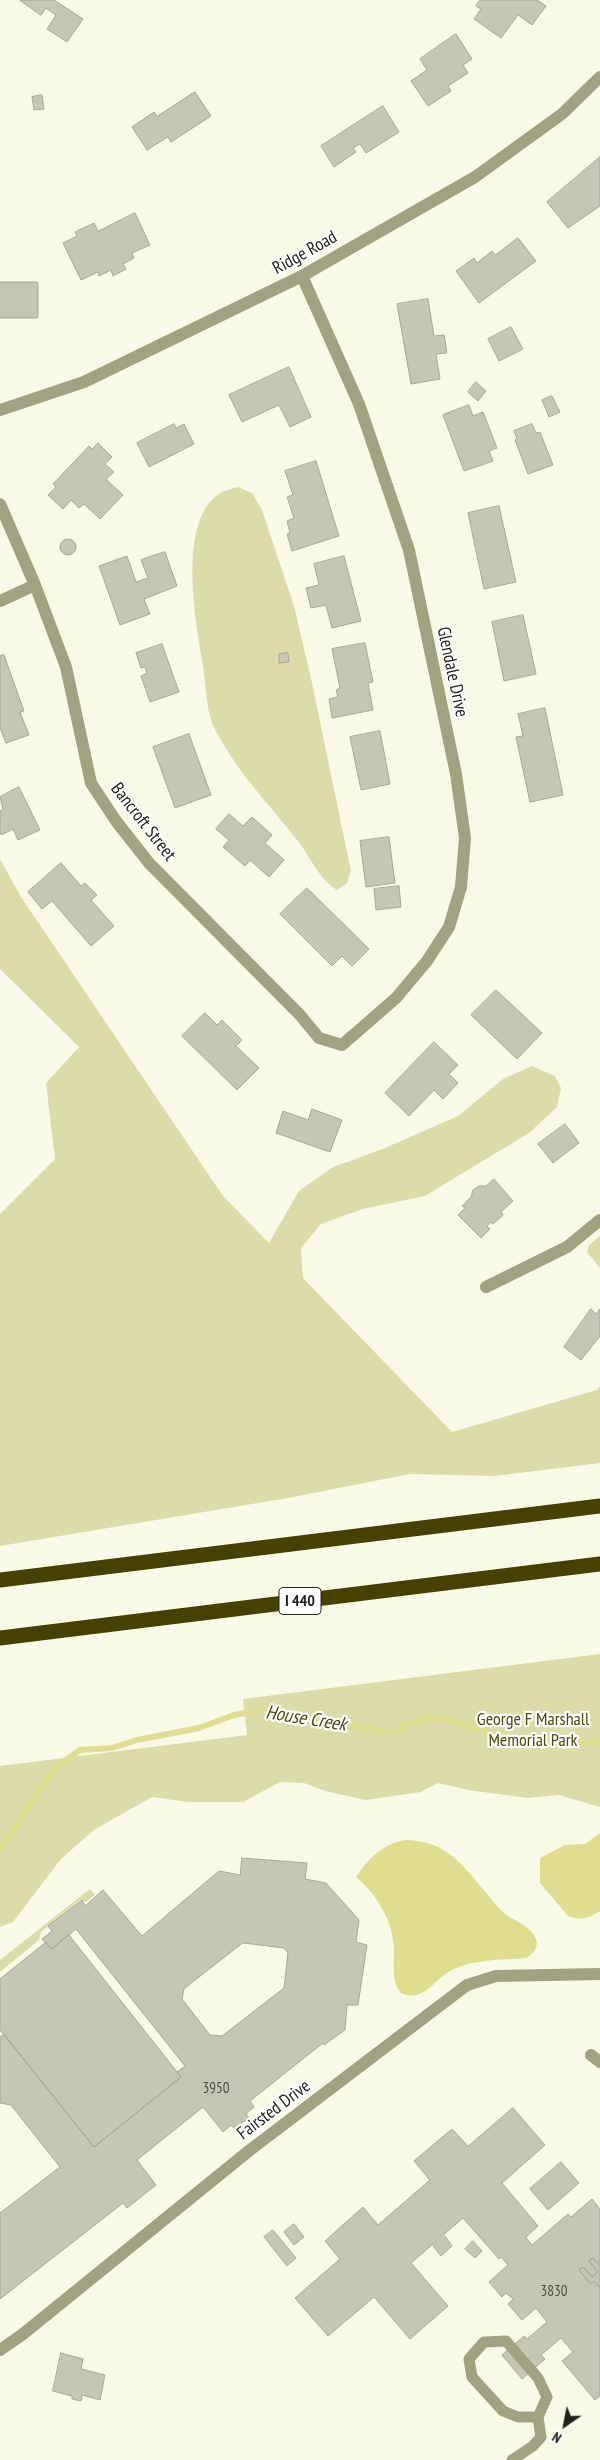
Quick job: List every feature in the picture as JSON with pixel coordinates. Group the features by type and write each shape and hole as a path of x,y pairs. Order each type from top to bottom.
{"highway":[{"path":"0,1580 600,1506"},
{"name":"I 440","path":"0,1638 600,1564"}],"street":[{"name":"Ridge Road","path":"0,410 84,382 302,276 475,177 562,114 600,77"},
{"name":"Glendale Drive","path":"302,276 359,404 409,550 456,774 465,838 461,888 449,927 427,961 396,998 342,1045 336,1043"},
{"name":"Bancroft Street","path":"0,504 35,585 66,667 91,783 116,821 149,863 319,1038 336,1043"},
{"path":"0,601 35,585"},
{"path":"486,1287 567,1247 600,1220"},
{"name":"Fairsted Drive","path":"0,2350 31,2328 250,2150 467,1985 496,1976 600,1974"}],"lane":[{"path":"512,2460 533,2446 541,2437 538,2417 546,2397 538,2378 506,2341 484,2342 469,2359 472,2377 503,2411 518,2417 538,2417"}],"green space":[{"path":"238,487 252,493 262,510 294,606 351,871 347,883 337,890 320,874 298,841 241,771 221,741 209,712 196,624 193,571 194,546 199,522 209,504 224,491"},
{"path":"0,859 21,897 223,1196 269,1243 299,1191 333,1167 385,1148 458,1116 503,1079 532,1066 555,1076 561,1088 557,1107 529,1133 425,1196 363,1209 321,1224 301,1248 303,1278 452,1432 597,1390 600,1386 600,1463 494,1476 410,1474 288,1498 0,1546 0,1214 55,1159 46,1083 79,1047 0,969"},
{"path":"600,1236 600,1268 587,1252 589,1245"},
{"name":"George F Marshall Memorial Park","path":"600,1654 600,1807 559,1795 528,1798 468,1790 438,1783 421,1792 365,1800 325,1791 304,1783 280,1782 243,1802 188,1802 152,1797 94,1830 61,1859 13,1922 0,1927 0,1766 247,1735 243,1699"},
{"path":"90,1889 95,1895 86,1902 80,1900 41,1932 39,1940 0,1972 0,1960"}],"shaded area":[{"path":"600,1833 600,1911 585,1918 568,1916 540,1883 540,1858 565,1845 585,1844"},
{"path":"406,1840 421,1841 433,1845 444,1850 462,1865 502,1911 530,1930 536,1939 537,1945 533,1953 526,1958 468,1964 450,1971 422,1993 409,1995 401,1993 394,1978 393,1937 387,1918 371,1892 356,1877 366,1864 383,1848"}],"building":[{"path":"20,0 54,0 83,19 67,42 47,29 56,15 46,8 41,15"},
{"path":"480,0 537,0 546,6 532,25 518,15 501,38 474,19 481,9 476,6"},
{"path":"456,34 472,59 463,65 468,73 448,86 451,91 428,106 411,81 427,70 420,59"},
{"path":"195,92 211,116 171,142 168,137 147,150 132,127 154,112 157,116"},
{"path":"42,95 44,109 34,110 32,97"},
{"path":"383,106 399,132 366,153 360,144 353,148 356,152 334,167 321,146"},
{"path":"600,157 600,206 568,228 547,202"},
{"path":"135,213 150,245 132,253 134,258 123,264 126,269 113,276 111,270 99,276 98,272 81,280 63,243 77,236 75,232 94,223 98,231"},
{"path":"518,238 536,261 479,303 456,271 474,258 477,263 492,251 495,255"},
{"path":"0,282 38,282 38,318 0,318"},
{"path":"428,299 434,336 444,335 447,353 436,354 440,379 411,384 397,304"},
{"path":"511,327 523,349 499,361 488,339"},
{"path":"289,367 311,417 290,427 279,405 242,422 229,395"},
{"path":"476,382 486,391 478,401 468,392"},
{"path":"552,396 560,412 549,417 542,400"},
{"path":"469,405 473,416 483,412 497,448 489,451 493,461 464,471 443,415"},
{"path":"174,424 176,428 184,424 194,444 149,467 137,443"},
{"path":"532,424 536,433 540,432 553,465 528,474 515,440 517,439 514,431"},
{"path":"98,443 112,457 105,464 114,472 106,479 123,495 100,519 84,504 79,508 71,500 63,509 48,495 56,487 53,484 89,446 92,449"},
{"path":"316,461 339,536 292,551 287,534 290,533 287,521 294,518 287,497 293,495 285,471"},
{"path":"499,506 516,582 484,589 468,513"},
{"path":"65,539 71,539 76,544 74,553 65,555 60,550 60,544"},
{"path":"165,552 177,586 144,599 150,614 120,625 99,566 127,556 136,582 148,578 141,560"},
{"path":"344,556 361,621 332,628 326,605 311,608 306,588 319,585 314,564"},
{"path":"523,615 536,674 504,681 492,622"},
{"path":"365,643 373,682 368,683 373,710 332,718 329,699 338,697 336,690 340,688 332,649"},
{"path":"162,644 179,692 150,702 141,676 147,673 145,667 141,668 136,653"},
{"path":"288,653 289,662 279,663 279,654"},
{"path":"4,655 24,711 20,712 29,735 6,743 0,728 0,656"},
{"path":"545,708 563,795 530,802 516,737 523,736 518,714"},
{"path":"380,731 390,784 361,790 350,737"},
{"path":"189,734 211,795 175,808 153,747"},
{"path":"19,787 40,830 18,840 13,829 1,835 0,811 3,809 0,797"},
{"path":"229,814 243,826 252,817 272,835 265,843 284,860 269,877 250,860 245,866 223,847 229,840 216,829"},
{"path":"389,837 395,883 366,887 360,841"},
{"path":"61,863 81,886 85,883 97,895 91,900 114,926 91,946 52,901 42,909 28,892"},
{"path":"399,886 401,907 376,910 374,889"},
{"path":"307,888 369,949 352,966 342,956 332,966 280,914"},
{"path":"496,990 542,1033 517,1059 471,1015"},
{"path":"205,1013 217,1025 222,1020 242,1040 236,1046 259,1068 237,1090 182,1036"},
{"path":"434,1042 458,1065 449,1074 458,1083 443,1099 434,1090 409,1116 385,1093"},
{"path":"312,1109 342,1120 330,1152 276,1133 283,1111 308,1120"},
{"path":"565,1124 579,1143 553,1163 538,1144"},
{"path":"494,1179 513,1201 501,1212 503,1215 493,1224 491,1222 487,1226 490,1229 481,1238 458,1215 465,1208 462,1206 471,1197 473,1190 479,1186 486,1186"},
{"path":"591,1309 596,1314 600,1309 600,1336 581,1360 564,1347"},
{"path":"242,1858 307,1863 305,1879 326,1883 359,1920 356,1942 367,1945 358,2005 347,2005 345,2030 324,2045 323,2043 250,2101 254,2107 246,2114 249,2118 234,2128 231,2125 223,2132 203,2107 137,2160 156,2185 127,2208 123,2203 0,2299 0,2213 60,2167 11,2105 0,2103 0,2037 4,2034 94,2147 181,2077 177,2072 185,2066 76,1929 51,1949 42,1939 52,1931 48,1926 82,1900 85,1906 103,1890 142,1936 219,1871 240,1875","holes":["243,1943 284,1948 288,1953 284,1988 222,2036 210,2035 182,1999 184,1989"]},
{"path":"69,1935 181,2077 94,2147 0,2030 0,1979 46,1942 51,1949"},
{"path":"513,2108 545,2145 502,2183 538,2226 526,2237 532,2245 568,2214 571,2217 592,2199 600,2209 600,2266 593,2258 589,2261 598,2272 592,2277 583,2267 579,2270 591,2284 594,2281 600,2288 600,2396 595,2400 562,2361 573,2352 561,2338 541,2355 545,2359 522,2379 502,2355 524,2336 527,2339 547,2322 536,2308 522,2320 508,2304 513,2299 506,2293 502,2297 489,2282 508,2265 501,2257 499,2259 463,2218 411,2263 448,2306 410,2339 374,2297 328,2336 295,2298 340,2259 325,2241 363,2207 378,2225 430,2180 414,2161 452,2129 468,2146"},
{"path":"561,2162 579,2183 548,2210 530,2189"},
{"path":"294,2224 304,2237 294,2245 284,2232"},
{"path":"273,2230 296,2258 287,2266 264,2237"},
{"path":"445,2236 452,2246 441,2256 433,2246"},
{"path":"473,2241 482,2251 475,2258 465,2249"},
{"path":"593,2258 600,2266 600,2288 594,2281 591,2284 579,2270 583,2267 592,2277 598,2272 589,2261"},
{"path":"61,2353 83,2359 81,2369 105,2375 100,2400 82,2395 81,2401 72,2399 72,2396 53,2391"}],"waterway":[{"name":"House Creek","path":"0,1850 54,1769 80,1750 112,1748 137,1740 199,1728 234,1715 266,1709 389,1733 418,1720 437,1718 488,1733 522,1740 600,1742"}]}
